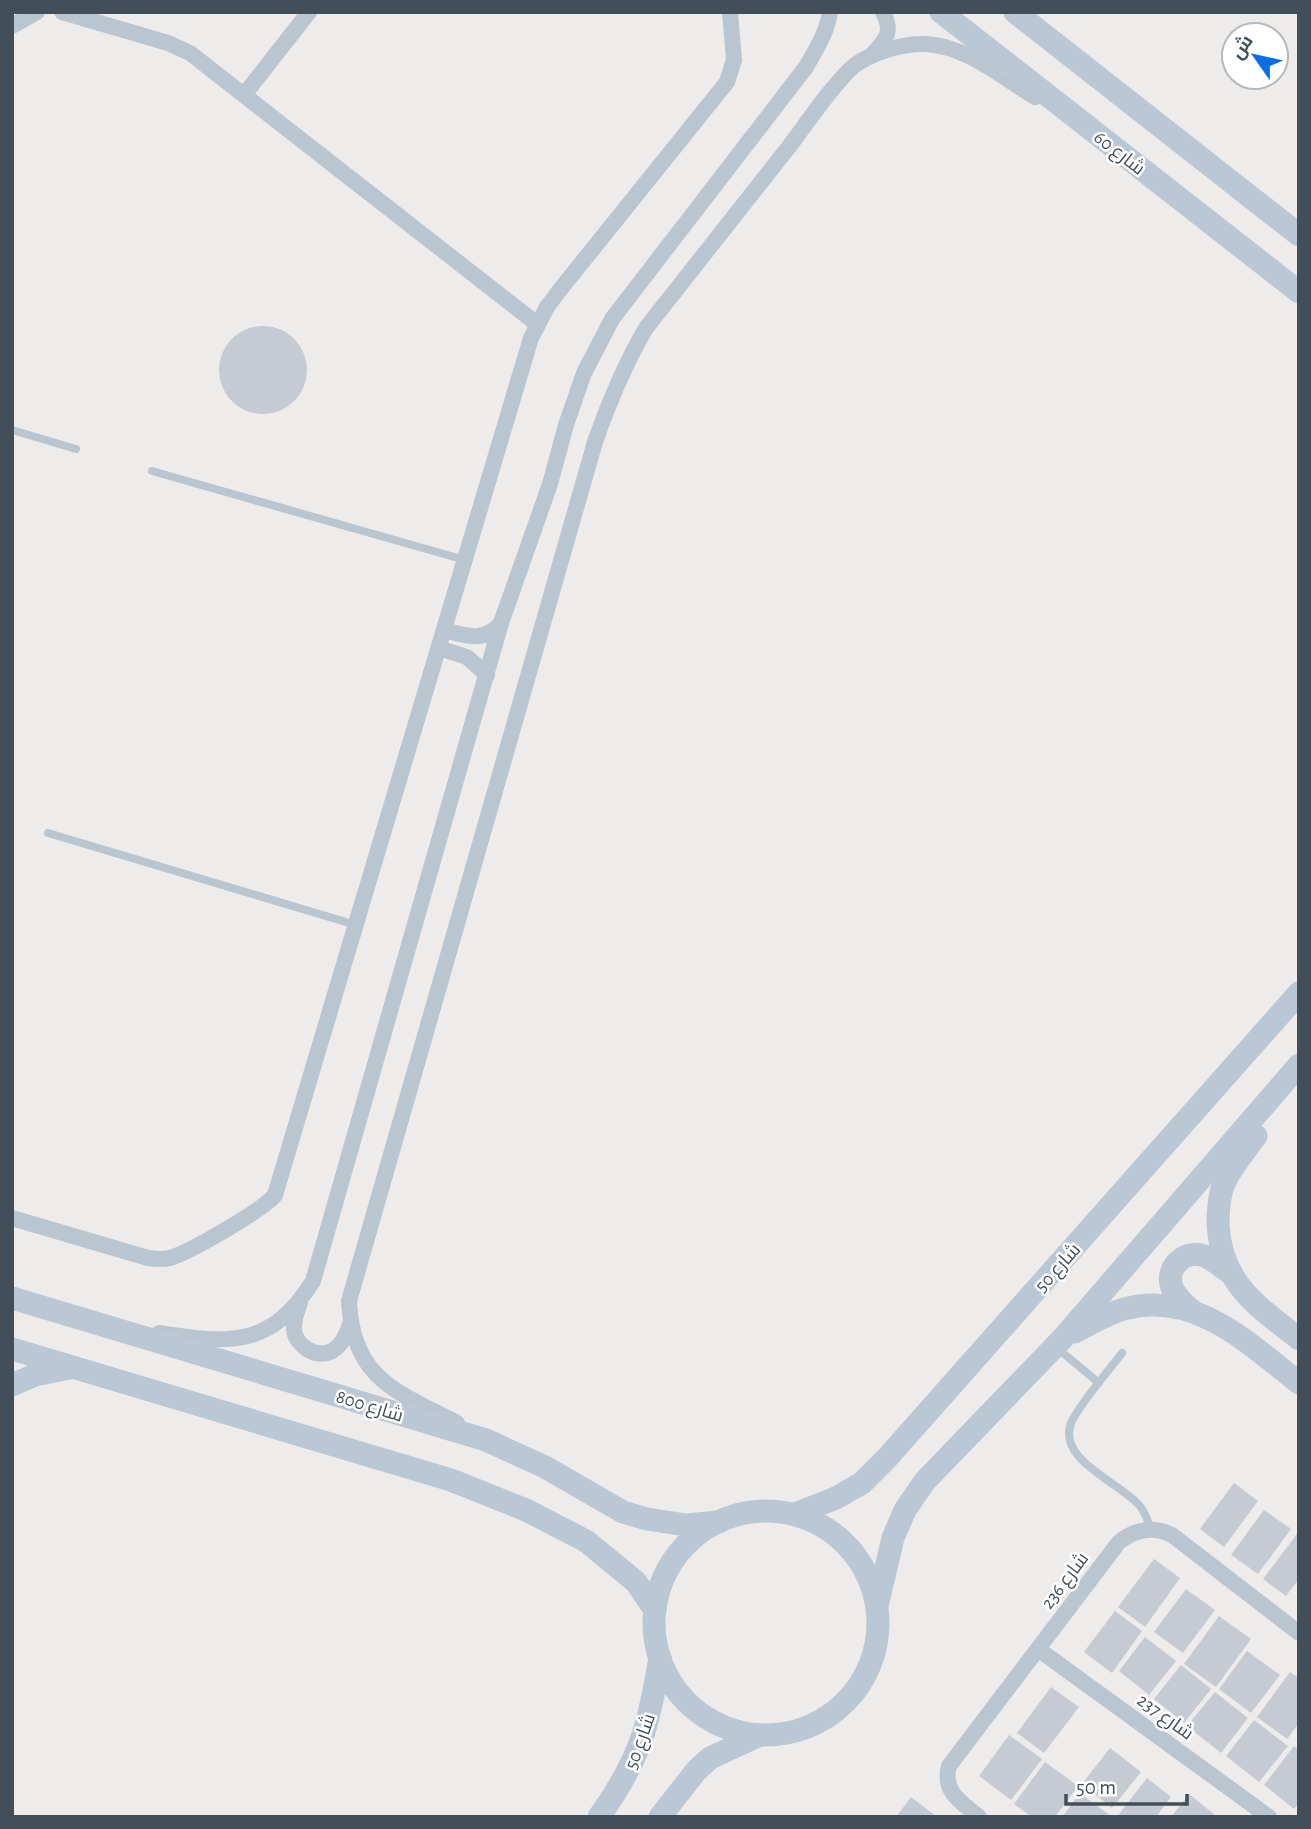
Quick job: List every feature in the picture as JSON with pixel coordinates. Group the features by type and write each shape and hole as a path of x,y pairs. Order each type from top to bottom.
{"main road":[{"name":"شارع 60","path":"941,12 1299,292"},
{"path":"1015,12 1299,235"},
{"name":"شارع 50","path":"795,1514 836,1498 862,1483 887,1458 1299,993"},
{"path":"877,1605 865,1570 849,1548 829,1530 795,1514 769,1511 743,1513 719,1522 695,1537 676,1558 662,1582 655,1609 655,1634 667,1675 678,1691 706,1717 732,1729 761,1735 785,1733 809,1726 831,1714 849,1698 864,1677 874,1654 878,1630 877,1605 892,1538 905,1510 925,1481 1059,1342 1299,1066"},
{"path":"1299,1066 1255,1138 1223,1183 1219,1205 1220,1245 1229,1272 1240,1289 1257,1306 1299,1339"},
{"path":"1191,1310 1176,1294 1171,1284 1171,1273 1176,1262 1197,1254 1208,1257 1229,1272"},
{"name":"شارع 800","path":"12,1298 486,1440 545,1467 624,1511 648,1519 686,1525 719,1522"},
{"path":"1059,1342 1106,1315 1131,1308 1157,1305 1191,1310 1239,1336 1299,1383"},
{"path":"12,1349 451,1479 514,1505 586,1541 636,1582 655,1609"},
{"path":"12,1385 35,1376 73,1367"},
{"name":"شارع 50","path":"599,1817 632,1766 641,1745 654,1697 660,1657"},
{"path":"660,1817 696,1771 710,1758 761,1735"}],"street":[{"path":"12,26 37,12"},
{"path":"62,12 178,46 190,53 537,324"},
{"path":"244,95 309,12"},
{"path":"12,1218 148,1258 162,1259 180,1254 265,1206 279,1187 526,352 537,324 559,291 727,82 734,60 730,12"},
{"path":"870,58 888,35 889,26 883,12"},
{"path":"98,1323 217,1341 245,1338 285,1317 313,1281 501,623 550,484 584,373 612,319 806,67 832,16"},
{"path":"486,1440 387,1386 363,1356 350,1324 349,1301 595,442 609,401 632,351 646,328 844,77 856,65 880,53 923,44 952,49 1098,135"},
{"path":"444,630 471,638 491,633 501,623"},
{"path":"439,648 467,657 487,675"},
{"path":"300,1300 294,1330 298,1341 312,1352 326,1353 333,1350 346,1336 350,1324"},
{"path":"1150,1529 1172,1535 1299,1633"},
{"name":"شارع 236","path":"979,1817 953,1795 947,1781 949,1766 1119,1542 1139,1530 1150,1529"},
{"name":"شارع 237","path":"1038,1649 1269,1817"},
{"path":"1240,1817 1251,1803"}],"lane":[{"path":"12,430 76,449"},
{"path":"152,471 465,560"},
{"path":"48,833 356,925"},
{"path":"1059,1342 1100,1383"},
{"path":"1122,1353 1073,1419 1069,1442 1077,1455 1138,1503 1150,1529"}],"building":[{"path":"254,326 272,326 288,333 300,345 307,361 307,379 300,395 288,407 272,414 254,414 238,407 226,395 219,379 219,361 226,345 238,333"},
{"path":"1234,1483 1258,1501 1224,1547 1200,1529"},
{"path":"1264,1510 1291,1529 1258,1574 1231,1555"},
{"path":"1297,1534 1299,1579 1286,1596 1263,1579"},
{"path":"1154,1559 1180,1578 1145,1627 1118,1607"},
{"path":"1186,1589 1215,1610 1183,1653 1154,1632"},
{"path":"1115,1611 1142,1631 1112,1673 1084,1652"},
{"path":"1219,1616 1251,1639 1216,1687 1184,1664"},
{"path":"1145,1637 1176,1661 1149,1695 1119,1671"},
{"path":"1247,1651 1280,1675 1251,1713 1219,1689"},
{"path":"1181,1665 1211,1689 1184,1723 1154,1699"},
{"path":"1290,1672 1299,1678 1299,1723 1287,1739 1257,1717"},
{"path":"1051,1687 1079,1707 1044,1753 1017,1733"},
{"path":"1215,1692 1248,1718 1221,1753 1187,1726"},
{"path":"1254,1720 1288,1746 1259,1782 1226,1756"},
{"path":"1009,1735 1042,1759 1011,1800 979,1776"},
{"path":"1294,1746 1299,1750 1299,1803 1294,1809 1264,1785"},
{"path":"1110,1748 1141,1772 1112,1808 1082,1784"},
{"path":"1045,1762 1078,1786 1055,1817 1032,1817 1014,1804"},
{"path":"1147,1778 1171,1797 1156,1817 1122,1817 1119,1814"},
{"path":"1080,1793 1112,1817 1062,1817"},
{"path":"1189,1794 1214,1814 1212,1817 1171,1817"},
{"path":"911,1797 937,1817 896,1817"}]}
